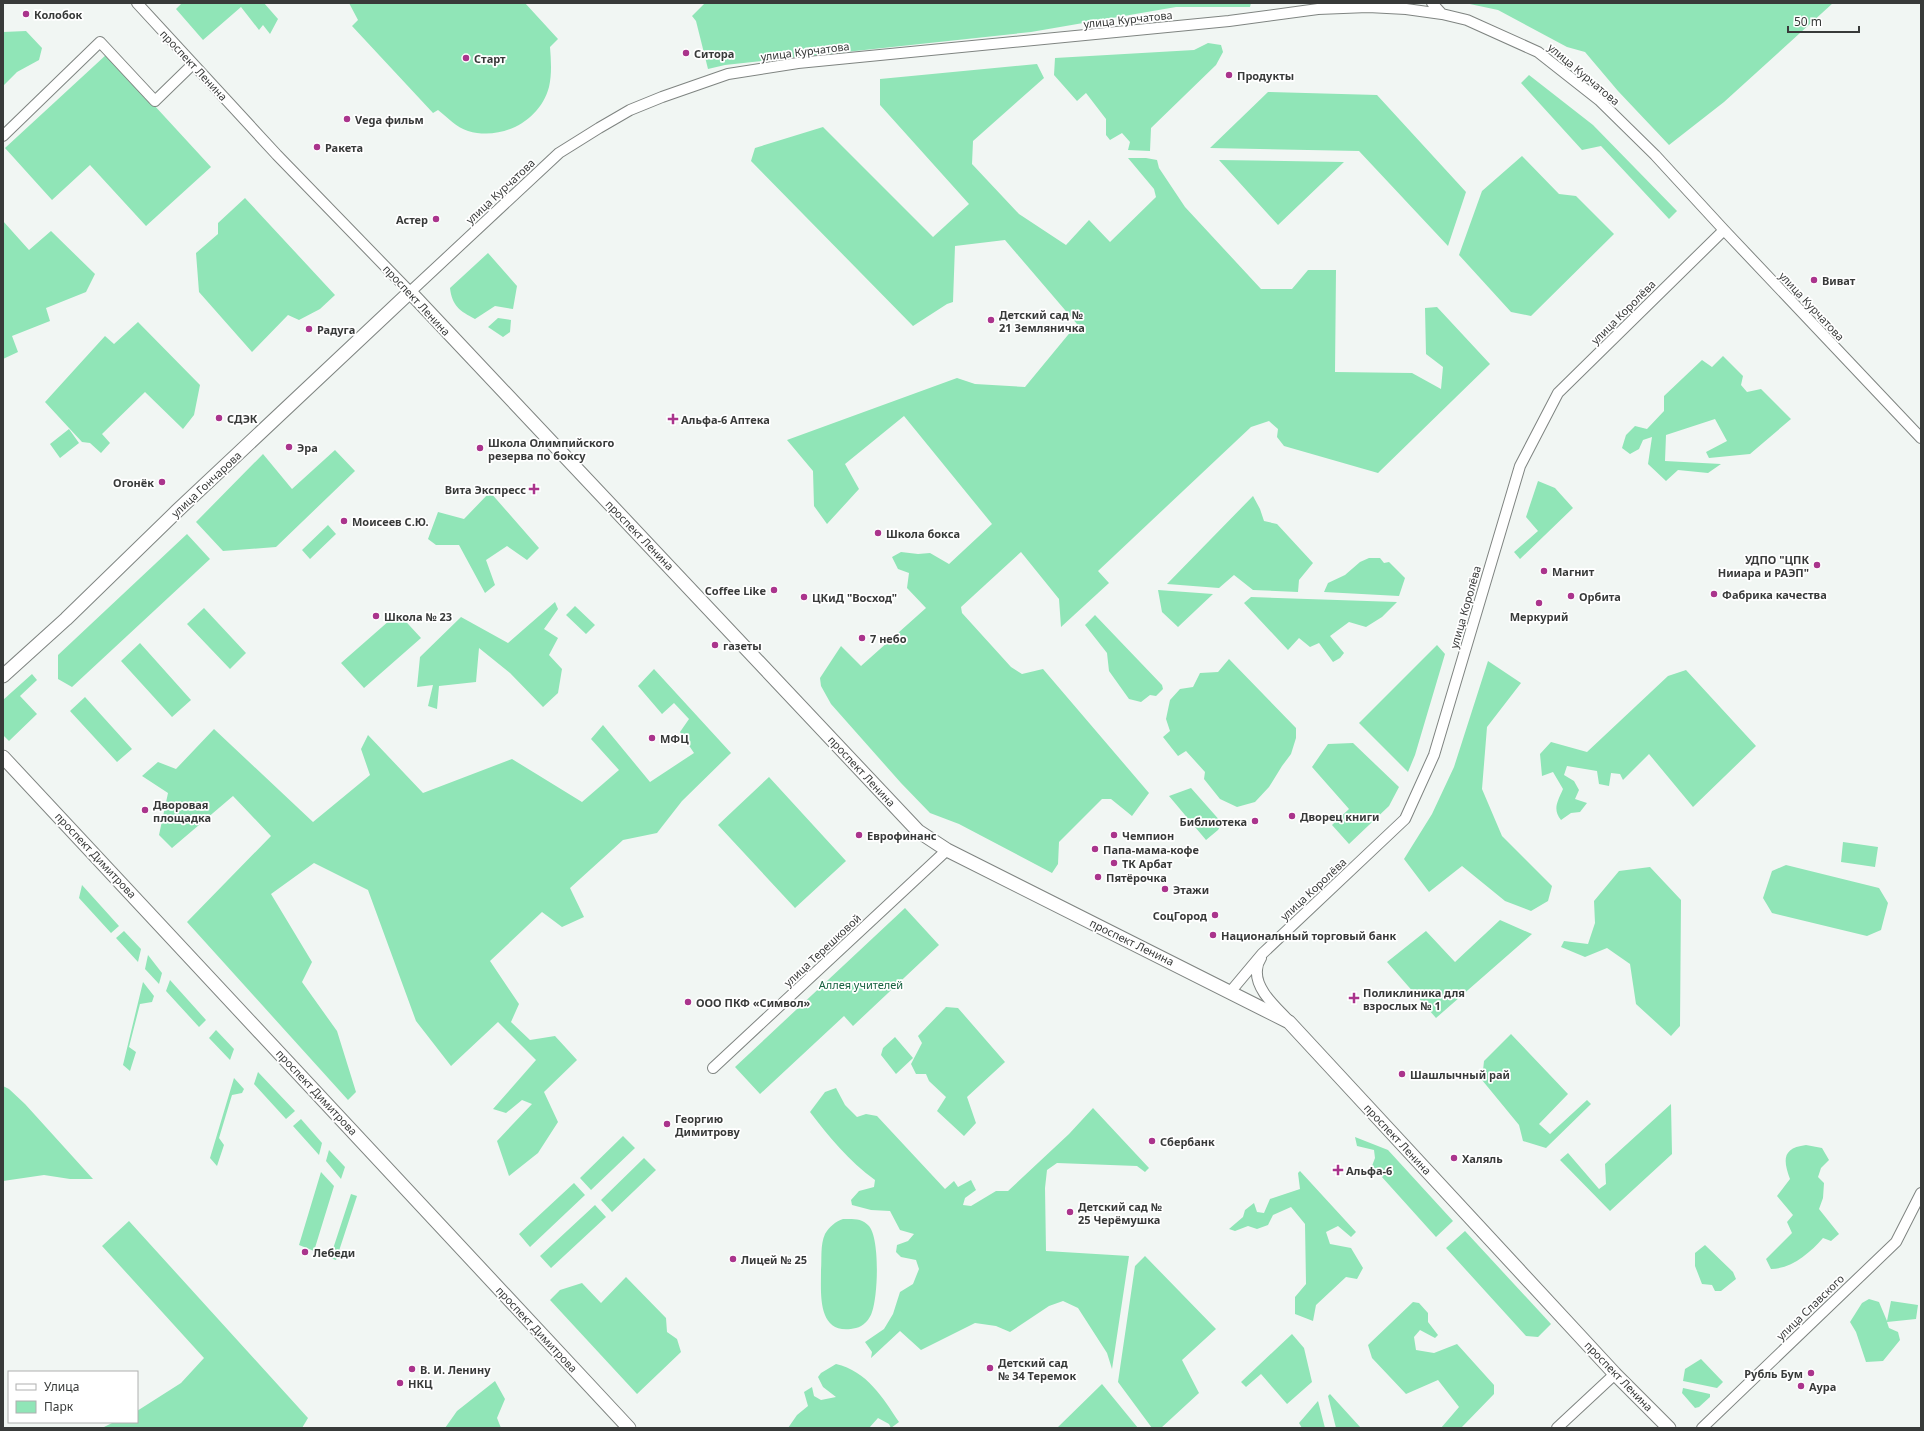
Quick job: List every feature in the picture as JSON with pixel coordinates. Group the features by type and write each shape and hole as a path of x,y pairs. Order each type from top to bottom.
{"main road":[{"name":"улица Гончарова","path":"3,676 66,619 177,511 410,292"},
{"name":"проспект Ленина","path":"410,292 704,602 918,831 947,850 1231,991 1289,1022 1615,1374 1669,1428"},
{"name":"проспект Димитрова","path":"3,758 350,1127 629,1428"}],"street":[{"name":"проспект Ленина","path":"137,3 277,155 410,292"},
{"path":"1432,3 1442,14"},
{"name":"улица Курчатова","path":"410,292 559,153 630,110 662,96 728,74 798,63 1229,21 1318,9 1372,5 1406,6 1481,25 1538,52 1599,100 1655,154 1724,230 1921,438"},
{"path":"3,136 100,42 155,101 193,64"},
{"name":"улица Королёва","path":"1231,991 1262,954 1405,819 1434,755 1520,466 1558,393 1724,230"},
{"name":"улица Терешковой","path":"713,1068 947,850"},
{"path":"1262,954 1257,971 1260,986 1272,1003 1289,1022"},
{"name":"улица Славского","path":"1702,1428 1896,1242 1921,1193"},
{"path":"1557,1428 1615,1374"}],"green space":[{"path":"182,3 264,3 278,19 270,34 263,25 259,30 241,7 203,40 176,9"},
{"name":"Старт","path":"349,3 525,3 558,39 550,47 551,77 544,99 537,110 518,126 494,133 468,131 452,122 438,110 433,113 352,26 358,20"},
{"path":"705,3 1251,3 1250,7 1176,7 1031,32 725,65 708,69 696,21 692,16"},
{"path":"1465,3 1833,3 1724,102 1669,145 1618,91 1585,52 1567,47 1498,10"},
{"path":"26,31 42,48 39,60 17,72 3,86 3,32"},
{"path":"1208,43 1221,45 1223,52 1216,65 1151,128 1150,151 1128,150 1130,142 1122,133 1110,140 1106,135 1106,119 1086,93 1077,101 1054,75 1055,58 1194,50"},
{"path":"107,54 211,167 146,226 90,165 52,200 5,148"},
{"path":"1037,64 1044,78 973,141 972,164 1019,214 1066,245 1089,220 1110,242 1156,197 1154,189 1128,158 1146,158 1157,160 1159,168 1185,207 1261,289 1292,289 1308,270 1336,270 1335,372 1412,373 1441,389 1443,367 1426,354 1425,308 1437,307 1490,364 1378,473 1284,446 1277,437 1278,429 1269,421 1251,427 1098,571 1109,583 1061,627 1059,599 1021,552 961,607 962,613 1011,667 1022,674 1043,669 1149,793 1132,816 1111,799 1102,799 1059,842 1058,864 1052,873 959,824 930,813 901,783 831,704 821,686 820,678 841,646 861,666 926,608 907,588 909,573 898,569 892,557 901,552 918,554 930,553 949,564 992,524 904,416 845,464 859,489 827,524 814,506 813,471 787,440 957,378 975,384 1025,387 1077,324 1005,240 955,246 953,302 947,304 913,326 751,161 755,148 823,127 933,237 969,204 880,105 880,79"},
{"path":"1529,75 1593,125 1677,211 1669,219 1601,146 1582,150 1521,83"},
{"path":"1268,92 1377,95 1466,192 1448,246 1359,151 1210,148"},
{"path":"1522,156 1559,194 1576,196 1614,234 1531,316 1511,312 1459,255 1482,191"},
{"path":"1219,160 1344,162 1278,225"},
{"path":"245,198 335,295 320,309 299,320 288,315 252,352 199,292 196,253 218,234 218,223"},
{"path":"3,221 29,250 51,231 95,274 86,292 46,308 50,321 12,336 18,352 3,359"},
{"path":"488,253 517,286 513,309 495,306 475,319 455,304 450,288"},
{"path":"498,318 511,320 510,332 503,337 488,327"},
{"path":"138,322 200,385 194,415 183,429 145,392 102,434 110,443 101,453 90,443 82,442 45,402 105,336 114,344"},
{"path":"1723,356 1743,376 1741,385 1747,392 1761,389 1791,419 1750,454 1709,458 1706,452 1727,441 1715,419 1666,435 1665,461 1721,464 1708,473 1678,470 1666,481 1648,464 1652,437 1643,440 1639,449 1630,454 1622,448 1626,435 1635,426 1647,429 1664,411 1664,396 1702,360 1712,367"},
{"path":"69,429 79,443 60,458 50,444"},
{"path":"335,450 355,471 276,547 223,551 196,522 263,454 292,489"},
{"path":"1538,481 1555,488 1573,508 1520,559 1514,552 1538,531 1526,517"},
{"path":"490,492 539,548 527,560 507,546 486,560 495,585 485,593 459,545 436,545 428,539 438,512 464,519"},
{"path":"1253,496 1264,521 1277,524 1313,563 1299,580 1298,592 1253,590 1234,575 1219,588 1167,584"},
{"path":"328,525 336,534 310,559 302,550"},
{"path":"187,534 210,559 72,687 58,679 58,655"},
{"path":"1369,558 1380,558 1384,563 1389,562 1405,578 1399,596 1324,592 1328,583 1345,575 1360,562"},
{"path":"1158,590 1213,594 1178,627 1162,612"},
{"path":"1251,597 1397,602 1382,617 1366,627 1349,622 1330,636 1344,653 1340,658 1333,662 1319,643 1310,647 1299,638 1288,650 1244,603"},
{"path":"555,602 558,609 544,629 558,638 549,655 562,669 558,693 543,707 510,673 479,648 476,682 439,686 437,709 428,706 433,685 417,687 420,657 461,617 508,643"},
{"path":"575,606 595,625 586,634 566,615"},
{"path":"204,608 246,653 230,669 187,624"},
{"path":"398,613 421,638 364,688 341,663"},
{"path":"1095,615 1162,685 1163,689 1156,696 1150,695 1141,702 1129,699 1109,671 1107,653 1085,625"},
{"path":"140,643 191,700 172,717 121,661"},
{"path":"1437,645 1445,654 1415,755 1408,772 1359,723"},
{"path":"1229,659 1296,728 1296,738 1291,754 1269,787 1255,802 1237,807 1220,799 1204,779 1205,772 1186,751 1178,756 1163,737 1170,731 1166,719 1170,700 1180,689 1193,687 1200,673 1218,672"},
{"path":"1488,661 1521,683 1487,727 1482,789 1502,836 1552,886 1548,901 1531,911 1505,901 1462,866 1429,892 1404,859 1432,814 1454,767"},
{"path":"654,669 731,753 682,801 657,833 623,840 570,888 584,917 562,927 542,912 490,961 519,1004 511,1022 530,1040 555,1036 577,1060 544,1092 558,1122 538,1153 509,1176 497,1141 532,1104 522,1100 506,1113 493,1109 536,1060 498,1022 451,1066 416,1021 368,890 314,863 271,894 312,962 302,982 337,1031 356,1092 348,1100 187,922 271,836 233,796 172,848 159,835 168,793 142,776 158,762 176,769 214,729 313,822 370,775 361,749 368,735 423,793 512,759 582,802 619,770 591,739 603,725 650,782 694,753 680,732 689,719 674,703 662,714 638,686"},
{"path":"1686,670 1756,746 1693,807 1649,754 1623,780 1620,774 1611,773 1609,786 1599,784 1597,771 1567,766 1564,775 1574,781 1579,790 1575,799 1587,803 1580,812 1571,813 1561,820 1556,809 1563,789 1553,772 1542,776 1540,754 1551,742 1587,752 1668,676"},
{"path":"32,674 37,680 20,696 37,714 9,741 3,735 3,700"},
{"path":"85,697 132,749 117,762 70,711"},
{"path":"1353,743 1399,787 1389,806 1349,844 1332,825 1349,809 1312,767 1328,744"},
{"path":"769,777 846,861 795,908 718,825"},
{"path":"1191,788 1222,823 1218,830 1206,840 1169,796"},
{"path":"1843,842 1878,847 1875,867 1841,862"},
{"path":"1786,865 1879,888 1888,903 1881,930 1867,936 1772,913 1763,898 1772,871"},
{"path":"1650,867 1681,900 1680,1026 1671,1036 1636,1004 1630,964 1607,948 1585,957 1561,947 1564,941 1588,944 1595,923 1594,901 1619,871"},
{"path":"82,885 119,926 111,933 79,898"},
{"name":"Аллея учителей","path":"905,908 939,945 853,1026 844,1016 760,1094 735,1067"},
{"path":"1500,920 1532,934 1436,1018 1387,962 1426,931 1455,962"},
{"path":"124,931 141,949 138,962 116,938"},
{"path":"148,955 162,973 159,984 145,969"},
{"path":"170,980 206,1020 199,1027 166,991"},
{"path":"143,982 154,996 152,1002 140,1004 129,1047 136,1052 130,1071 123,1065"},
{"path":"946,1007 958,1008 1005,1062 967,1097 976,1123 964,1136 937,1111 946,1097 929,1081 926,1074 916,1074 911,1064 922,1043 918,1036"},
{"path":"216,1030 234,1049 230,1060 209,1038"},
{"path":"1511,1034 1568,1094 1539,1124 1550,1134 1587,1100 1591,1104 1546,1148 1523,1141 1519,1125 1482,1080 1484,1061"},
{"path":"895,1037 913,1058 896,1074 881,1055 883,1048"},
{"path":"258,1072 295,1111 286,1119 254,1084"},
{"path":"234,1078 244,1089 242,1093 232,1095 219,1138 224,1145 217,1166 210,1158"},
{"path":"3,1086 9,1089 25,1104 93,1179 70,1179 44,1175 3,1181"},
{"path":"836,1088 845,1105 857,1117 866,1114 877,1116 945,1189 954,1181 958,1187 971,1180 976,1190 965,1198 963,1205 971,1206 996,1191 1008,1191 1069,1134 1093,1108 1149,1168 1145,1172 1137,1166 1057,1163 1047,1170 1045,1188 1046,1251 1129,1256 1112,1369 1107,1353 1078,1308 1063,1301 1049,1306 1010,1332 996,1326 975,1323 921,1350 900,1331 871,1358 872,1352 865,1342 884,1329 893,1314 900,1292 913,1284 919,1269 916,1260 901,1257 896,1252 897,1245 908,1241 914,1234 900,1230 890,1211 871,1210 852,1205 851,1200 859,1191 874,1187 875,1180 840,1148 810,1112 825,1092"},
{"path":"1671,1104 1672,1154 1610,1211 1560,1160 1568,1153 1599,1189 1606,1184 1605,1164"},
{"path":"301,1119 322,1143 319,1155 293,1126"},
{"path":"623,1136 635,1148 591,1190 580,1178"},
{"path":"1355,1137 1388,1150 1453,1221 1436,1237 1372,1166 1375,1158 1374,1150 1357,1146"},
{"path":"1806,1145 1822,1148 1829,1160 1821,1168 1818,1177 1824,1183 1823,1198 1819,1209 1839,1234 1831,1241 1823,1238 1800,1259 1793,1263 1771,1269 1766,1259 1792,1233 1787,1222 1793,1215 1777,1196 1790,1179 1786,1166 1786,1156 1792,1149"},
{"path":"329,1150 345,1167 341,1179 326,1161"},
{"path":"644,1158 656,1170 612,1212 601,1200"},
{"path":"1300,1171 1356,1232 1351,1237 1338,1226 1326,1232 1330,1244 1351,1248 1363,1268 1357,1279 1346,1277 1316,1305 1313,1321 1295,1314 1295,1297 1306,1284 1305,1224 1291,1207 1273,1215 1268,1225 1257,1229 1248,1226 1235,1231 1229,1229 1243,1217 1245,1210 1254,1203 1257,1212 1264,1213 1270,1199 1300,1189 1298,1173"},
{"path":"321,1172 334,1186 314,1251 299,1245"},
{"path":"574,1183 585,1195 530,1247 519,1234"},
{"path":"351,1194 357,1196 336,1260 330,1258"},
{"path":"595,1205 606,1217 551,1268 540,1256"},
{"path":"843,1219 860,1220 869,1226 873,1233 877,1281 876,1294 870,1317 859,1327 843,1329 834,1326 828,1320 824,1312 821,1280 823,1238 831,1227"},
{"path":"129,1221 308,1418 302,1428 102,1428 112,1423 138,1423 138,1410 181,1383 204,1358 102,1246"},
{"path":"1465,1231 1551,1324 1538,1337 1526,1336 1446,1248"},
{"path":"1705,1245 1733,1272 1736,1279 1721,1291 1715,1291 1712,1285 1702,1284 1695,1266 1695,1253"},
{"path":"1145,1256 1216,1329 1182,1360 1199,1393 1161,1428 1152,1428 1118,1382 1135,1266"},
{"path":"626,1277 666,1318 667,1332 677,1339 681,1352 637,1394 550,1300 560,1290 582,1283 601,1303"},
{"path":"1869,1299 1879,1302 1887,1321 1891,1301 1918,1305 1916,1319 1887,1322 1889,1328 1898,1332 1900,1340 1883,1361 1866,1362 1856,1332 1850,1322 1862,1303"},
{"path":"1413,1302 1419,1303 1428,1313 1428,1322 1438,1335 1435,1338 1420,1330 1414,1337 1416,1350 1434,1353 1457,1344 1494,1385 1494,1394 1461,1428 1441,1428 1459,1407 1438,1380 1406,1394 1372,1358 1368,1345"},
{"path":"1292,1334 1304,1348 1312,1382 1287,1404 1261,1374 1246,1387 1241,1382"},
{"path":"1701,1359 1723,1382 1717,1388 1683,1381 1685,1369"},
{"path":"836,1364 857,1373 865,1379 880,1395 899,1422 891,1428 889,1424 878,1418 869,1428 788,1428 797,1415 808,1406 804,1392 812,1387 814,1396 821,1400 836,1397 823,1387 818,1377 821,1373"},
{"path":"495,1381 505,1399 497,1418 501,1428 445,1428 457,1411"},
{"path":"1102,1384 1138,1428 1057,1428"},
{"path":"1683,1388 1710,1394 1710,1397 1699,1407 1695,1408 1682,1393"},
{"path":"1330,1394 1361,1428 1336,1428 1328,1396"},
{"path":"1318,1401 1325,1428 1302,1428 1299,1423"}],"place":[{"name":"Колобок","path":"26,14"},
{"name":"Ситора","path":"686,53"},
{"name":"Старт","path":"466,58"},
{"name":"Продукты","path":"1229,75"},
{"name":"Vega фильм","path":"347,119"},
{"name":"Ракета","path":"317,147"},
{"name":"Астер","path":"436,219"},
{"name":"Виват","path":"1814,280"},
{"name":"Детский сад № 21 Земляничка","path":"991,320"},
{"name":"Радуга","path":"309,329"},
{"name":"СДЭК","path":"219,418"},
{"name":"Альфа-6 Аптека","path":"673,419"},
{"name":"Эра","path":"289,447"},
{"name":"Школа Олимпийского резерва по боксу","path":"480,448"},
{"name":"Огонёк","path":"162,482"},
{"name":"Вита Экспресс","path":"534,489"},
{"name":"Моисеев С.Ю.","path":"344,521"},
{"name":"Школа бокса","path":"878,533"},
{"name":"УДПО \"ЦПК Нииара и РАЭП\"","path":"1817,565"},
{"name":"Магнит","path":"1544,571"},
{"name":"Coffee Like","path":"774,590"},
{"name":"Фабрика качества","path":"1714,594"},
{"name":"Орбита","path":"1571,596"},
{"name":"ЦКиД \"Восход\"","path":"804,597"},
{"name":"Меркурий","path":"1539,603"},
{"name":"Школа № 23","path":"376,616"},
{"name":"7 небо","path":"862,638"},
{"name":"газеты","path":"715,645"},
{"name":"МФЦ","path":"652,738"},
{"name":"Дворовая площадка","path":"145,810"},
{"name":"Дворец книги","path":"1292,816"},
{"name":"Библиотека","path":"1255,821"},
{"name":"Еврофинанс","path":"859,835"},
{"name":"Чемпион","path":"1114,835"},
{"name":"Папа-мама-кофе","path":"1095,849"},
{"name":"ТК Арбат","path":"1114,863"},
{"name":"Пятёрочка","path":"1098,877"},
{"name":"Этажи","path":"1165,889"},
{"name":"СоцГород","path":"1215,915"},
{"name":"Национальный торговый банк","path":"1213,935"},
{"name":"Поликлиника для взрослых № 1","path":"1354,998"},
{"name":"ООО ПКФ «Символ»","path":"688,1002"},
{"name":"Шашлычный рай","path":"1402,1074"},
{"name":"Георгию Димитрову","path":"667,1124"},
{"name":"Сбербанк","path":"1152,1141"},
{"name":"Халяль","path":"1454,1158"},
{"name":"Альфа-6","path":"1338,1170"},
{"name":"Детский сад № 25 Черёмушка","path":"1070,1212"},
{"name":"Лебеди","path":"305,1252"},
{"name":"Лицей № 25","path":"733,1259"},
{"name":"Детский сад № 34 Теремок","path":"990,1368"},
{"name":"В. И. Ленину","path":"412,1369"},
{"name":"Рубль Бум","path":"1811,1373"},
{"name":"НКЦ","path":"400,1383"},
{"name":"Аура","path":"1801,1386"}]}
